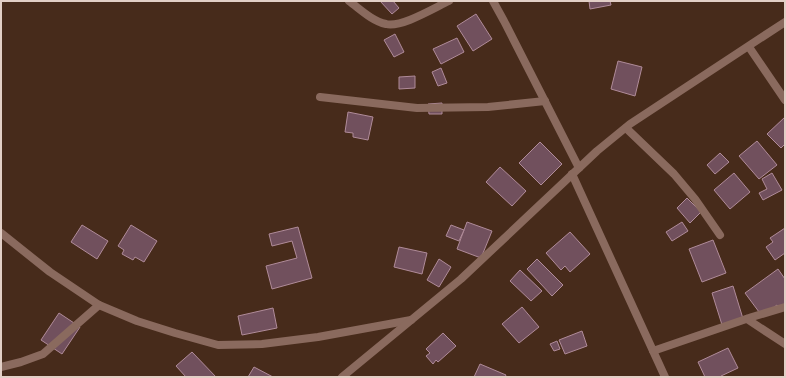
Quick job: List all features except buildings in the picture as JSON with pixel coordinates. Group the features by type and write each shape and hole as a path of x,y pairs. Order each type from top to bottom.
{"street":[{"path":"349,1 370,18 385,24 395,25 449,1"},
{"path":"493,1 579,168"},
{"path":"342,377 461,279 597,151 626,128 785,22"},
{"path":"749,47 785,100"},
{"path":"320,97 417,108 488,107 545,101"},
{"path":"626,128 674,174 695,199 720,235"},
{"path":"572,174 665,377"},
{"path":"1,233 50,272 99,305 137,321 218,344 262,344 411,320"},
{"path":"1,367 43,354 99,305"},
{"path":"653,351 785,307"},
{"path":"747,319 785,344"}]}
